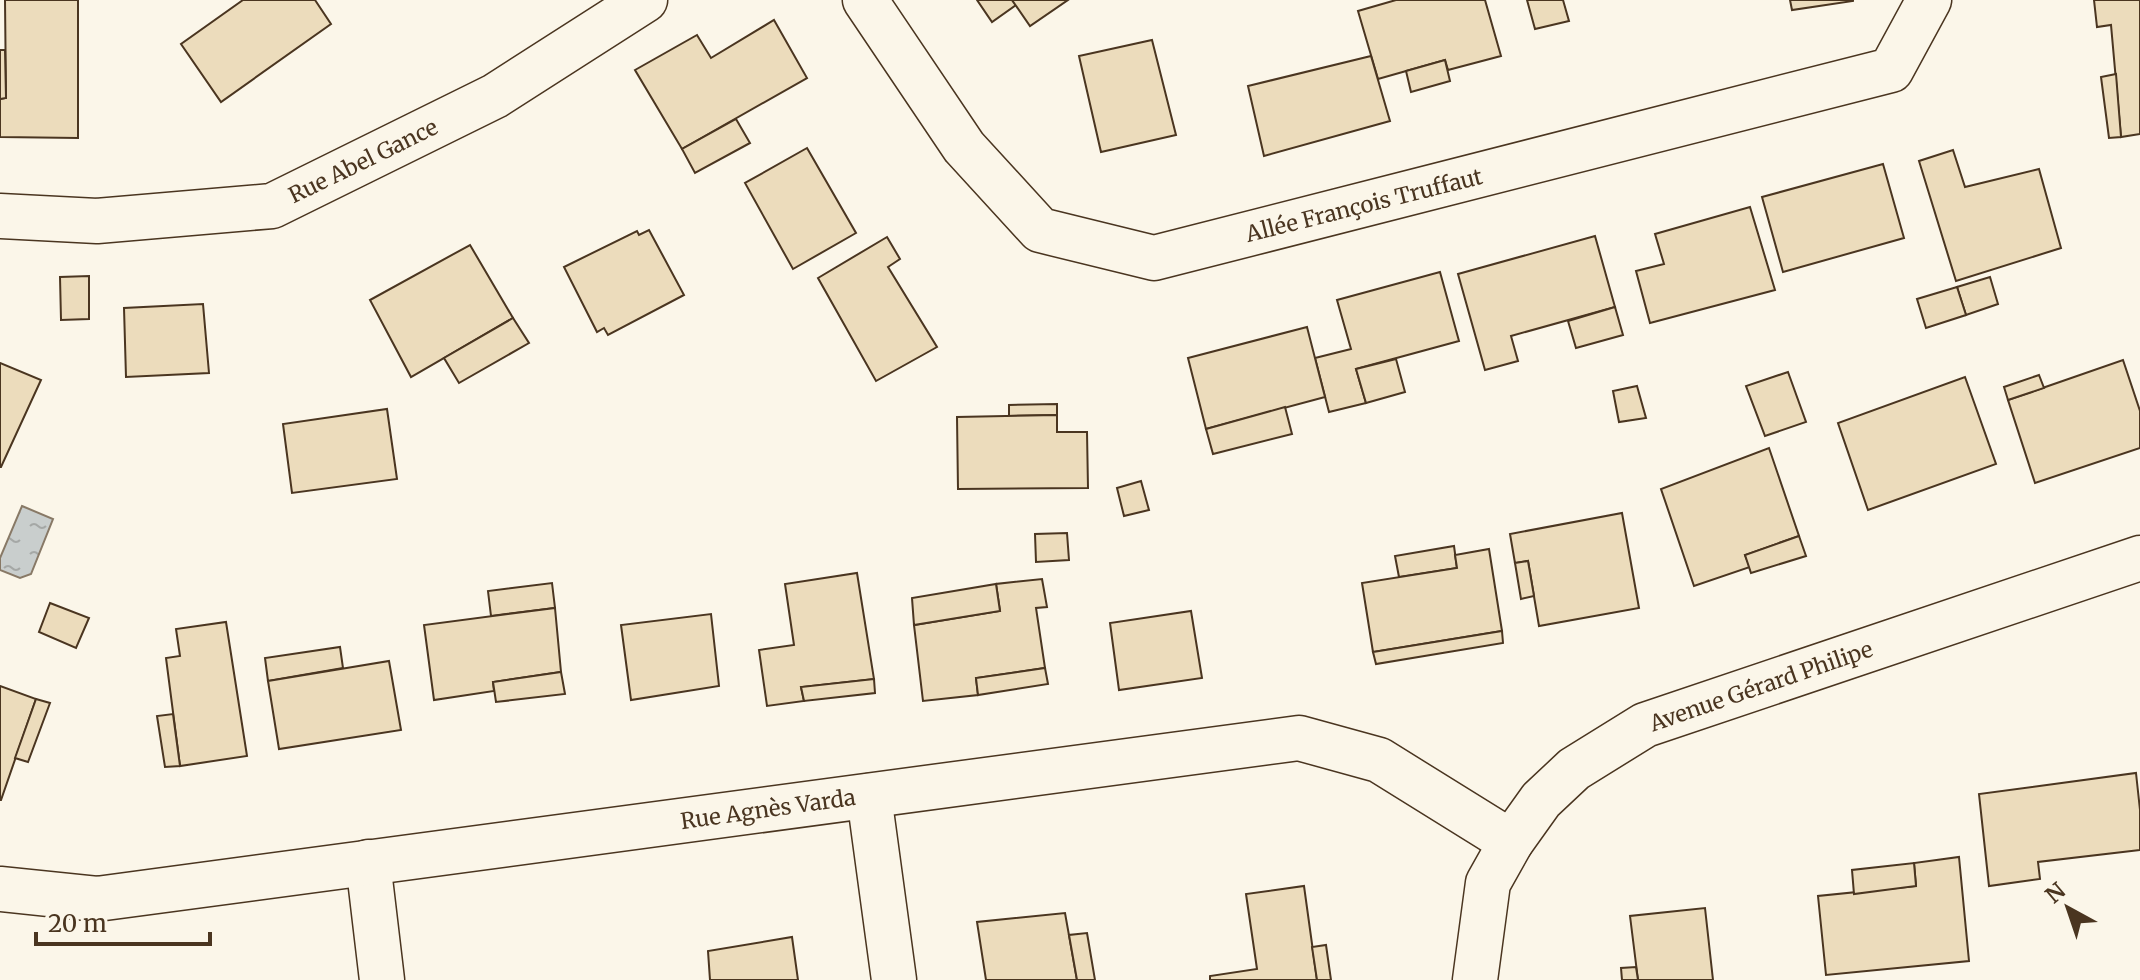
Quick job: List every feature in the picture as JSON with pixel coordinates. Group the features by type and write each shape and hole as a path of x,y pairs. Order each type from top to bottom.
{"street":[{"name":"Rue Abel Gance","path":"0,216 97,221 272,206 495,96 645,0"},
{"name":"Allée François Truffaut","path":"865,0 964,147 1040,230 1154,258 1891,70 1929,0"},
{"name":"Avenue Gérard Philipe","path":"1475,980 1488,883 1511,842 1541,800 1574,769 1645,725 2140,558"},
{"name":"Rue Agnès Varda","path":"0,889 97,899 1299,738 1379,760 1511,842"},
{"path":"869,796 894,980"},
{"path":"368,862 382,980"}],"water":[{"path":"22,506 53,519 31,574 20,578 0,570 0,558"}],"building":[{"path":"5,0 78,0 78,138 0,137 0,99 6,98"},
{"path":"243,0 315,0 331,24 221,102 181,44"},
{"path":"977,0 1012,0 1016,5 992,22"},
{"path":"1012,0 1068,0 1030,26"},
{"path":"1396,0 1485,0 1501,56 1448,70 1445,60 1378,79 1358,11"},
{"path":"1527,0 1563,0 1569,21 1535,29"},
{"path":"1790,0 1853,0 1853,1 1792,10"},
{"path":"2094,0 2140,0 2140,134 2121,137 2111,25 2097,27"},
{"path":"774,20 807,78 682,149 635,70 697,35 711,58"},
{"path":"1152,40 1176,135 1101,152 1079,56"},
{"path":"0,50 5,50 6,98 0,99"},
{"path":"1371,56 1390,121 1264,156 1248,86"},
{"path":"1445,60 1450,81 1411,92 1406,71"},
{"path":"2116,74 2121,137 2109,138 2101,77"},
{"path":"736,119 750,143 695,173 682,149"},
{"path":"807,148 856,233 793,269 745,183"},
{"path":"1953,150 1965,187 2039,169 2061,248 1956,281 1919,161"},
{"path":"1883,164 1904,238 1783,272 1762,197"},
{"path":"1750,207 1775,290 1650,323 1636,271 1664,264 1655,234"},
{"path":"649,230 684,295 608,335 604,328 597,332 564,267 637,231 639,235"},
{"path":"1595,236 1615,307 1511,336 1518,361 1485,370 1458,274"},
{"path":"887,237 900,259 888,267 937,347 876,381 818,278"},
{"path":"470,245 513,318 411,377 370,300"},
{"path":"1440,272 1459,341 1356,369 1366,403 1329,412 1315,358 1351,349 1337,300"},
{"path":"89,276 89,319 61,320 60,277"},
{"path":"1990,277 1998,304 1966,315 1957,287"},
{"path":"1957,287 1966,315 1926,328 1917,299"},
{"path":"203,304 209,373 126,377 124,308"},
{"path":"1615,307 1623,335 1576,348 1568,321"},
{"path":"513,318 529,343 459,383 444,358"},
{"path":"1307,327 1325,397 1206,429 1188,358"},
{"path":"1396,359 1405,392 1366,403 1356,369"},
{"path":"2123,360 2140,411 2140,448 2035,483 2008,400"},
{"path":"0,363 41,380 1,467 0,467"},
{"path":"1788,372 1806,422 1765,436 1746,386"},
{"path":"2039,375 2044,388 2008,400 2004,387"},
{"path":"1965,377 1996,464 1868,510 1838,423"},
{"path":"1637,386 1646,418 1619,422 1613,391"},
{"path":"1057,404 1057,415 1009,416 1009,405"},
{"path":"1285,407 1292,434 1213,454 1206,429"},
{"path":"387,409 397,479 292,493 283,424"},
{"path":"1057,415 1057,432 1087,432 1088,488 958,489 957,417"},
{"path":"1769,448 1799,536 1745,555 1750,567 1694,586 1661,489"},
{"path":"1141,481 1149,510 1124,516 1117,488"},
{"path":"1622,513 1639,608 1539,626 1528,561 1515,563 1510,534"},
{"path":"1067,533 1069,560 1036,562 1035,534"},
{"path":"1799,536 1806,556 1751,573 1745,555"},
{"path":"1454,546 1457,568 1399,577 1395,556"},
{"path":"1489,549 1502,631 1373,652 1362,583 1457,568 1455,555"},
{"path":"1528,561 1534,596 1521,599 1515,563"},
{"path":"857,573 874,679 801,687 804,701 767,706 759,650 794,645 785,584"},
{"path":"1042,579 1047,607 1036,608 1045,668 976,678 978,695 923,701 914,625 1000,611 996,584"},
{"path":"552,583 555,608 491,616 488,591"},
{"path":"996,584 1000,611 914,625 912,598"},
{"path":"50,603 89,618 76,648 39,632"},
{"path":"555,608 561,672 493,682 494,691 434,700 424,625"},
{"path":"1191,611 1202,678 1119,690 1110,623"},
{"path":"711,614 719,686 631,700 621,625"},
{"path":"226,622 247,756 180,766 166,658 180,656 176,629"},
{"path":"1502,631 1503,643 1376,664 1373,652"},
{"path":"340,647 343,668 268,681 265,658"},
{"path":"389,661 401,730 279,749 268,681"},
{"path":"1045,668 1048,684 978,695 976,678"},
{"path":"561,672 565,694 496,702 493,682"},
{"path":"874,679 875,693 804,701 801,687"},
{"path":"0,686 36,699 1,800 0,800"},
{"path":"36,699 50,703 28,762 15,758"},
{"path":"173,714 180,766 165,767 157,716"},
{"path":"2136,773 2140,850 2038,862 2040,879 1989,886 1979,794"},
{"path":"1959,857 1969,961 1826,975 1818,896 1916,886 1914,863"},
{"path":"1914,863 1916,886 1854,894 1852,870"},
{"path":"1304,886 1317,980 1210,980 1210,976 1257,969 1246,894"},
{"path":"1705,908 1713,980 1638,980 1630,916"},
{"path":"1065,913 1077,980 986,980 977,922"},
{"path":"1087,933 1095,980 1077,980 1069,935"},
{"path":"792,937 798,980 710,980 708,951"},
{"path":"1326,945 1331,980 1317,980 1312,947"},
{"path":"1636,967 1638,980 1622,980 1621,968"}]}
